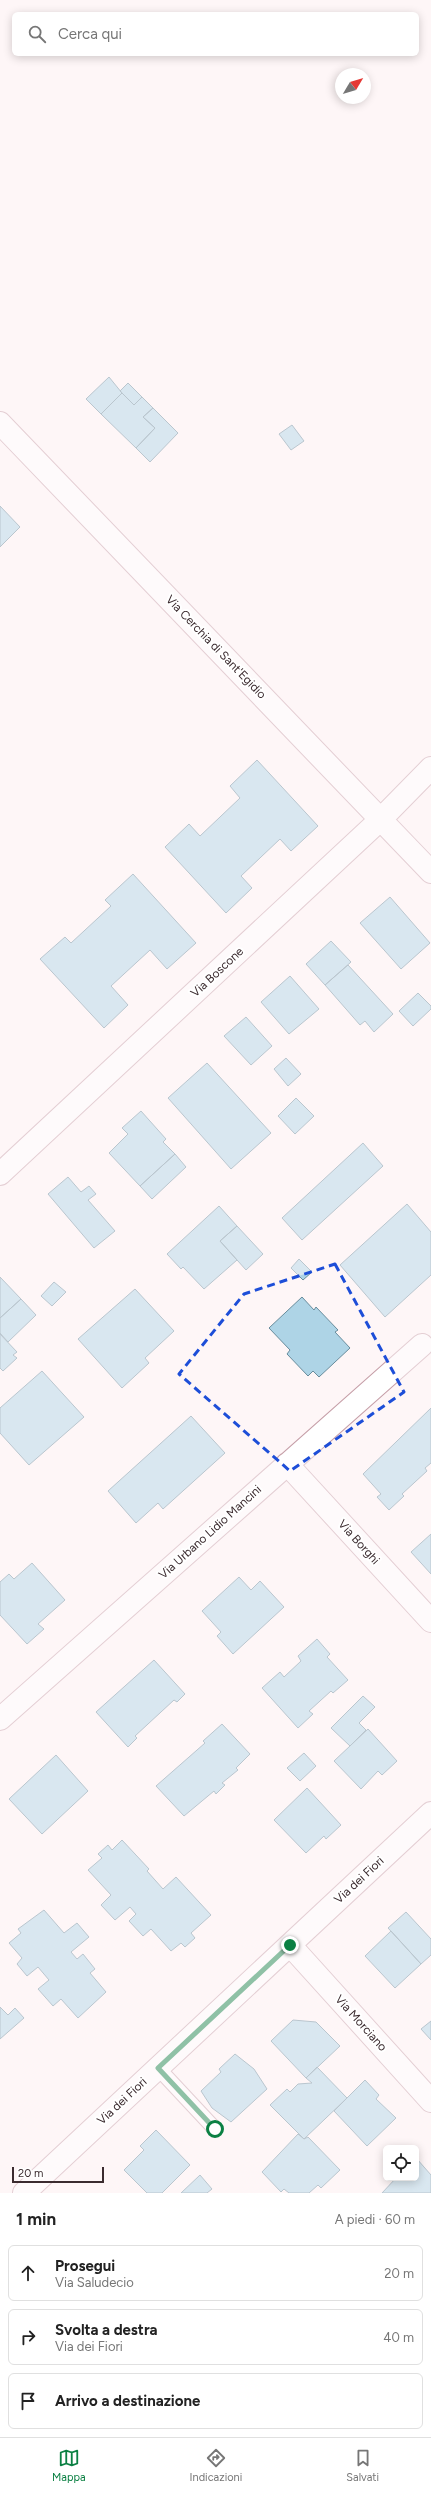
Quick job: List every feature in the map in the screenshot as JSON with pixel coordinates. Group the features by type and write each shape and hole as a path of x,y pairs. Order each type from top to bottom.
{"street":[{"name":"Via Cerchia di Sant'Egidio","path":"0,422 431,872"},
{"name":"Via Boscone","path":"0,1174 381,819 431,768"},
{"name":"Via Urbano Lidio Mancini","path":"0,1719 422,1345"},
{"name":"Via Borghi","path":"287,1464 431,1621"},
{"name":"Via dei Fiori","path":"24,2193 431,1813"},
{"name":"Via Morciano","path":"290,1945 431,2101"}],"lane":[{"path":"158,2068 215,2129"}],"highlighted area":[{"path":"335,1264 404,1392 290,1471 179,1374 244,1294"}],"building":[{"path":"109,377 122,393 101,414 86,399"},
{"path":"128,383 142,397 134,405 120,391"},
{"path":"122,393 134,405 142,397 153,408 143,417 155,428 136,448 101,414"},
{"path":"153,408 178,433 150,462 136,448 155,428 143,417"},
{"path":"292,425 304,441 291,450 279,434"},
{"path":"0,506 20,527 0,547"},
{"path":"257,760 318,826 291,851 280,839 241,876 252,888 226,913 165,847 189,824 200,836 240,798 230,786"},
{"path":"133,874 196,943 167,969 150,950 111,986 128,1005 104,1028 40,959 65,937 71,943 111,906 105,900"},
{"path":"390,897 430,943 401,969 360,923"},
{"path":"331,941 351,962 325,985 306,964"},
{"path":"348,965 393,1014 374,1032 365,1021 360,1025 325,985"},
{"path":"290,976 319,1009 289,1034 261,1002"},
{"path":"418,993 431,1006 431,1009 413,1026 399,1011"},
{"path":"246,1017 272,1046 251,1065 224,1036"},
{"path":"286,1058 301,1074 288,1086 274,1069"},
{"path":"207,1063 271,1133 231,1169 168,1098"},
{"path":"296,1098 314,1116 295,1134 278,1116"},
{"path":"141,1111 166,1139 163,1142 175,1154 140,1186 109,1153 128,1134 122,1128"},
{"path":"363,1143 383,1166 302,1240 282,1218"},
{"path":"175,1154 186,1167 152,1199 140,1186"},
{"path":"68,1177 81,1192 89,1186 96,1194 88,1200 115,1231 94,1248 48,1194"},
{"path":"407,1204 431,1232 431,1275 385,1317 340,1265"},
{"path":"219,1206 237,1226 220,1241 237,1260 204,1289 183,1267 181,1269 167,1254"},
{"path":"237,1226 263,1254 246,1270 220,1241"},
{"path":"299,1259 312,1272 303,1280 291,1268"},
{"path":"0,1277 21,1299 0,1318"},
{"path":"54,1282 66,1292 52,1306 41,1296"},
{"path":"135,1289 174,1331 145,1358 149,1363 122,1388 78,1339"},
{"path":"302,1297 314,1310 316,1307 338,1330 335,1332 350,1348 319,1377 313,1371 308,1376 287,1354 290,1350 269,1328"},
{"path":"21,1299 36,1315 8,1342 0,1333 0,1318"},
{"path":"0,1334 17,1352 13,1355 17,1358 3,1371 0,1368"},
{"path":"42,1371 84,1417 29,1465 0,1433 0,1408"},
{"path":"431,1408 431,1463 425,1468 427,1471 402,1494 404,1496 389,1510 377,1497 381,1494 363,1474"},
{"path":"191,1416 225,1453 163,1509 158,1503 136,1523 108,1491"},
{"path":"431,1534 431,1574 411,1552"},
{"path":"32,1563 65,1600 38,1624 44,1629 27,1644 0,1615 0,1582 9,1574 14,1579"},
{"path":"239,1577 251,1590 260,1581 284,1607 233,1654 217,1636 221,1632 202,1611"},
{"path":"317,1639 330,1654 327,1657 348,1680 333,1693 331,1691 309,1711 313,1714 298,1728 262,1688 280,1672 284,1677 301,1661 298,1656"},
{"path":"154,1660 185,1694 177,1702 174,1700 135,1736 137,1738 128,1747 96,1712"},
{"path":"363,1696 375,1707 359,1723 366,1730 350,1746 331,1728"},
{"path":"222,1724 250,1754 236,1768 238,1770 222,1783 225,1785 216,1794 214,1791 184,1816 156,1786 205,1743 203,1741"},
{"path":"368,1729 397,1761 382,1775 378,1771 361,1789 334,1761"},
{"path":"304,1753 316,1766 300,1781 287,1768"},
{"path":"56,1755 88,1791 42,1834 9,1799"},
{"path":"307,1788 341,1825 326,1839 324,1836 306,1853 274,1820"},
{"path":"122,1840 149,1869 147,1871 163,1889 176,1877 211,1915 191,1933 195,1938 185,1947 181,1943 171,1951 151,1929 143,1936 129,1921 136,1914 130,1907 115,1920 101,1905 111,1895 88,1870 102,1858 98,1854 108,1845 112,1850"},
{"path":"44,1910 64,1933 77,1923 89,1937 71,1952 77,1959 83,1954 95,1969 90,1973 106,1992 78,2018 61,1999 53,2006 38,1989 49,1980 38,1967 27,1976 17,1964 22,1958 9,1943 21,1933 18,1929"},
{"path":"406,1912 431,1939 431,1955 421,1964 388,1928"},
{"path":"391,1931 421,1964 395,1988 365,1956"},
{"path":"0,2007 8,2015 15,2008 24,2018 0,2039"},
{"path":"293,2020 316,2022 340,2046 306,2078 271,2041"},
{"path":"431,2021 431,2040 421,2029"},
{"path":"235,2054 254,2069 267,2089 231,2122 212,2108 201,2091 221,2072 219,2069"},
{"path":"317,2067 347,2098 304,2139 270,2105 287,2089 290,2092 298,2084 312,2083 306,2078"},
{"path":"365,2080 379,2095 376,2099 396,2118 367,2146 334,2111"},
{"path":"156,2130 190,2165 162,2193 147,2193 124,2170 144,2150 140,2146"},
{"path":"298,2134 304,2139 308,2137 340,2170 321,2188 318,2185 309,2193 289,2193 284,2189 281,2192 262,2172"},
{"path":"419,2161 431,2175 431,2193 382,2193 393,2181 419,2181"},
{"path":"200,2175 212,2189 207,2193 181,2193"}],"route":[{"path":"215,2129 158,2068 290,1945"}]}
